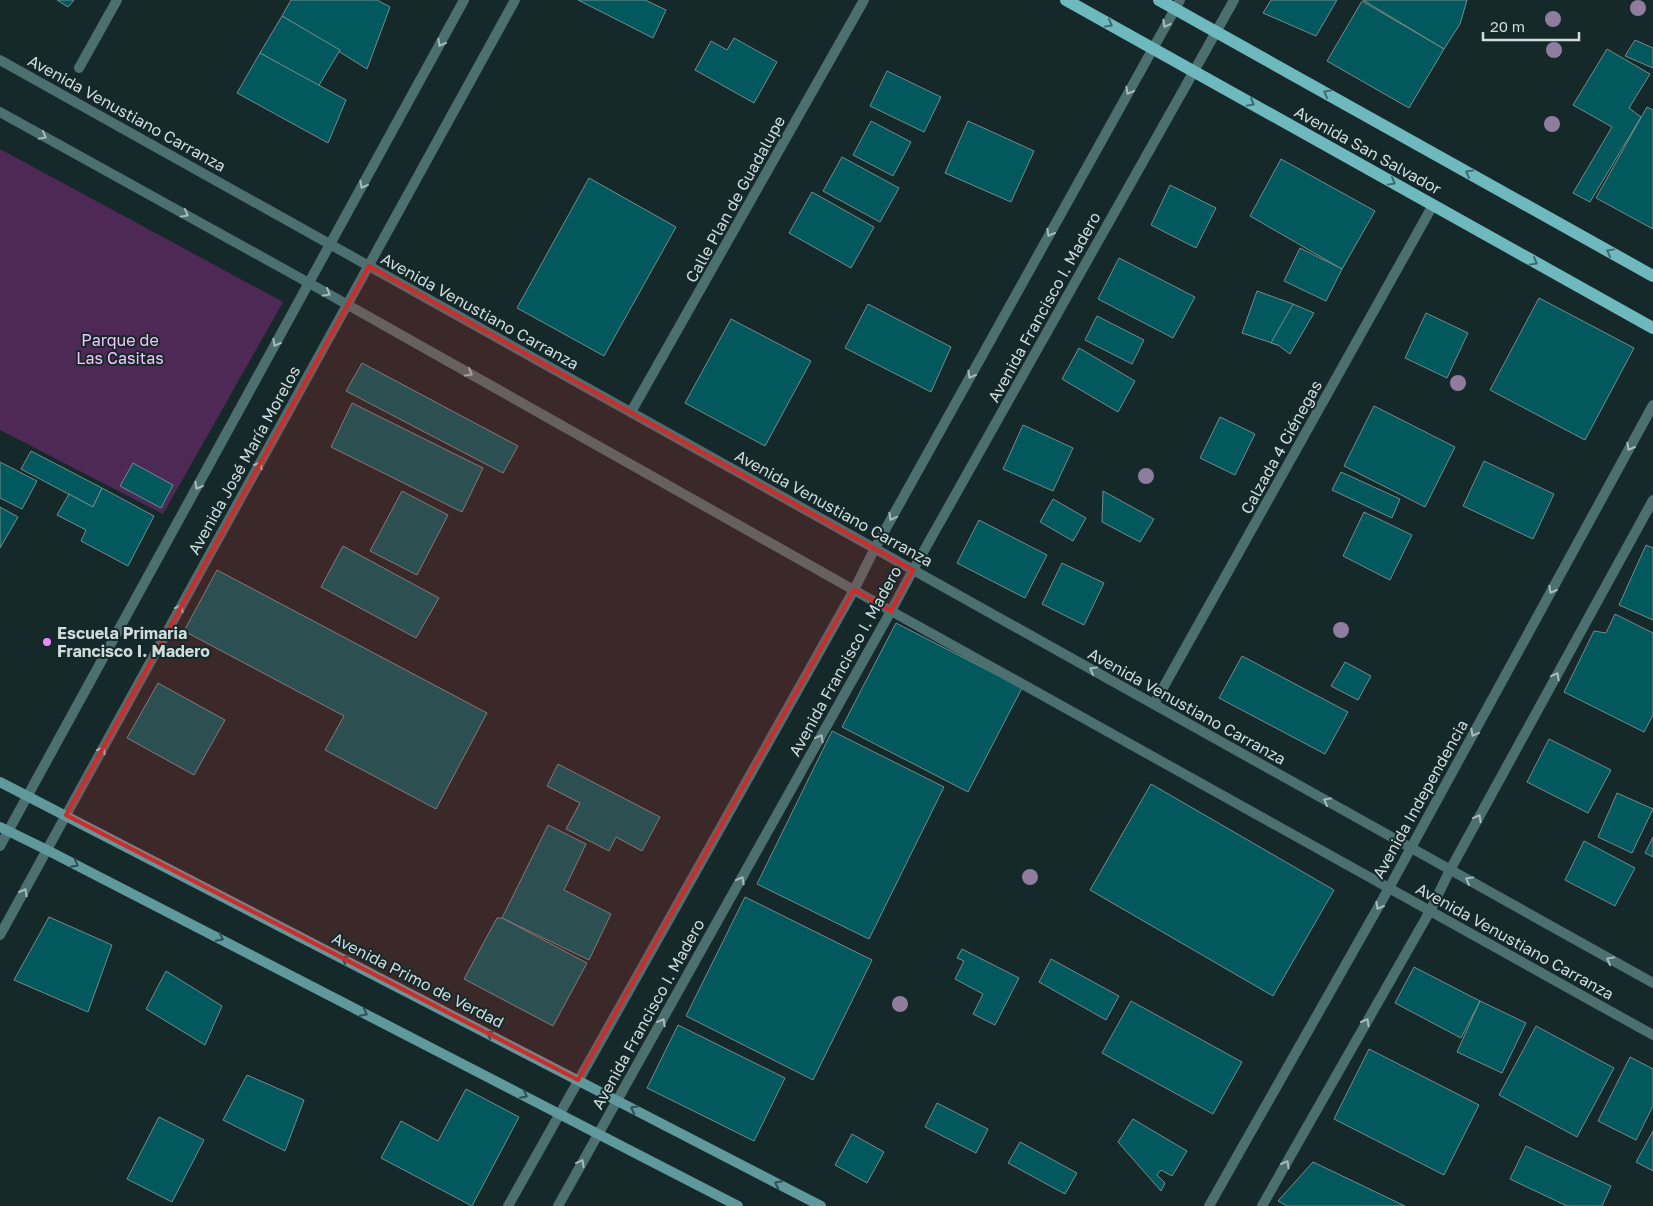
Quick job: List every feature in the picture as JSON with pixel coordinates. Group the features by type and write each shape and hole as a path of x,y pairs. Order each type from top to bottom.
{"main road":[{"name":"Avenida San Salvador","path":"1066,0 1653,328"},
{"name":"Avenida San Salvador","path":"1159,0 1177,4 1216,32 1653,276"},
{"name":"Avenida Primo de Verdad","path":"0,782 822,1206"},
{"path":"4,829 738,1206"}],"street":[{"path":"79,68 117,0"},
{"name":"Avenida José María Morelos","path":"0,846 4,829 27,796 464,0"},
{"name":"Avenida José María Morelos","path":"0,935 515,0"},
{"name":"Calle Plan de Guadalupe","path":"631,412 864,0"},
{"name":"Avenida Francisco I. Madero","path":"558,1206 1234,0"},
{"name":"Avenida Francisco I. Madero","path":"508,1206 854,590 875,548 1177,4"},
{"name":"Avenida Venustiano Carranza","path":"0,60 1653,983"},
{"name":"Avenida Venustiano Carranza","path":"0,112 347,304 891,611 1653,1035"},
{"name":"Calzada 4 Ciénegas","path":"1154,704 1433,205"},
{"name":"Avenida Independencia","path":"1209,1206 1389,888 1653,405"},
{"path":"1262,1206 1430,911 1450,870 1653,500"}],"highlighted area":[{"path":"369,266 913,570 891,611 854,590 578,1080 66,815"}],"green space":[{"name":"Parque de Las Casitas","path":"0,149 283,302 163,514 0,430"}],"building":[{"path":"57,0 74,0 68,7"},
{"path":"291,0 377,0 390,7 367,69 282,16"},
{"path":"578,0 645,0 666,10 653,38"},
{"path":"1271,0 1337,0 1316,36 1263,13"},
{"path":"1363,0 1467,0 1460,24 1444,49"},
{"path":"1362,1 1444,49 1409,108 1327,61"},
{"path":"282,16 340,50 318,87 260,53"},
{"path":"734,38 777,62 754,103 695,70 711,41 727,50"},
{"path":"1635,40 1653,48 1653,68 1625,56"},
{"path":"1607,49 1650,74 1629,108 1641,117 1590,202 1573,193 1612,127 1573,105"},
{"path":"260,53 346,100 328,143 237,93"},
{"path":"887,71 941,97 924,132 870,106"},
{"path":"1647,107 1653,110 1653,229 1596,198"},
{"path":"871,121 911,142 893,176 853,155"},
{"path":"968,121 1034,151 1011,202 945,173"},
{"path":"842,157 899,188 880,222 823,191"},
{"path":"1281,159 1375,211 1342,269 1250,216"},
{"path":"589,178 676,227 604,356 517,308"},
{"path":"1170,185 1216,208 1196,248 1151,225"},
{"path":"812,192 874,227 851,268 789,233"},
{"path":"1300,248 1342,269 1326,301 1284,281"},
{"path":"1119,258 1195,297 1173,338 1098,299"},
{"path":"1257,291 1293,304 1278,345 1242,333"},
{"path":"1539,298 1634,348 1585,440 1490,390"},
{"path":"868,304 951,347 931,392 845,348"},
{"path":"1293,304 1314,313 1290,354 1278,345 1271,343"},
{"path":"1426,313 1468,333 1447,378 1405,358"},
{"path":"1097,316 1144,340 1132,364 1085,340"},
{"path":"731,319 811,361 765,446 685,403"},
{"path":"1079,348 1135,381 1118,412 1062,379"},
{"path":"362,363 518,446 503,473 346,391"},
{"path":"352,403 483,468 462,512 331,447"},
{"path":"1374,406 1455,447 1425,507 1344,466"},
{"path":"1220,417 1255,434 1235,475 1200,458"},
{"path":"1023,425 1073,448 1053,491 1003,469"},
{"path":"31,451 102,488 93,507 21,469"},
{"path":"1484,461 1554,494 1533,539 1463,506"},
{"path":"0,462 37,481 22,509 0,498"},
{"path":"133,463 173,485 161,508 120,486"},
{"path":"1341,472 1400,499 1392,518 1332,490"},
{"path":"102,488 154,516 128,566 81,541 86,530 57,515 69,494 93,507"},
{"path":"402,491 448,515 417,575 370,551"},
{"path":"1103,491 1154,519 1140,542 1102,522"},
{"path":"1053,499 1086,518 1073,541 1040,522"},
{"path":"0,507 18,517 0,548"},
{"path":"1364,512 1412,535 1390,580 1343,556"},
{"path":"979,520 1047,555 1025,598 957,563"},
{"path":"1646,545 1653,548 1653,620 1619,605"},
{"path":"343,546 439,598 416,638 321,587"},
{"path":"1062,563 1104,583 1084,625 1042,604"},
{"path":"217,570 487,713 436,809 325,750 344,716 184,631"},
{"path":"1615,614 1653,633 1653,715 1644,732 1564,692 1594,631 1606,633"},
{"path":"896,623 1022,688 968,792 842,727"},
{"path":"1242,656 1348,712 1325,754 1219,698"},
{"path":"1345,662 1371,676 1358,700 1331,686"},
{"path":"158,683 225,720 194,775 127,738"},
{"path":"832,731 944,787 869,939 757,884"},
{"path":"1549,739 1611,770 1588,813 1527,782"},
{"path":"558,764 660,817 642,851 616,837 609,851 566,829 580,803 547,786"},
{"path":"1151,784 1334,890 1273,996 1090,890"},
{"path":"1617,793 1653,809 1632,853 1598,837"},
{"path":"548,825 586,844 564,890 611,914 589,960 502,918"},
{"path":"1653,837 1653,857 1645,853"},
{"path":"1584,841 1635,868 1615,906 1565,880"},
{"path":"745,897 872,960 813,1080 686,1016"},
{"path":"49,917 112,945 88,1012 14,980"},
{"path":"497,918 502,918 587,963 553,1026 464,979"},
{"path":"962,949 1019,978 995,1025 973,1014 983,994 955,979 964,961 957,958"},
{"path":"1051,959 1119,996 1106,1020 1039,982"},
{"path":"1414,967 1480,1001 1461,1038 1395,1003"},
{"path":"166,971 222,1006 205,1045 146,1009"},
{"path":"1131,1001 1242,1062 1213,1114 1102,1053"},
{"path":"1480,1001 1526,1023 1502,1073 1457,1052"},
{"path":"678,1025 785,1078 754,1141 647,1088"},
{"path":"1536,1026 1614,1068 1577,1137 1499,1095"},
{"path":"1369,1049 1479,1105 1444,1175 1334,1119"},
{"path":"1630,1057 1653,1069 1653,1106 1636,1140 1598,1121"},
{"path":"247,1075 304,1100 285,1151 223,1120"},
{"path":"466,1089 519,1117 472,1206 381,1158 401,1121 438,1141"},
{"path":"937,1103 988,1129 976,1153 925,1127"},
{"path":"159,1117 204,1140 172,1202 127,1179"},
{"path":"1133,1119 1187,1151 1172,1176 1161,1170 1157,1175 1165,1183 1161,1191 1118,1142"},
{"path":"1653,1131 1653,1171 1636,1162"},
{"path":"852,1134 884,1152 867,1183 835,1165"},
{"path":"1020,1142 1077,1173 1065,1194 1008,1163"},
{"path":"1526,1146 1611,1186 1602,1206 1567,1206 1510,1179"},
{"path":"1313,1162 1405,1206 1287,1206 1278,1201"}],"place":[{"name":"Escuela Primaria Francisco I. Madero","path":"47,642"}]}
